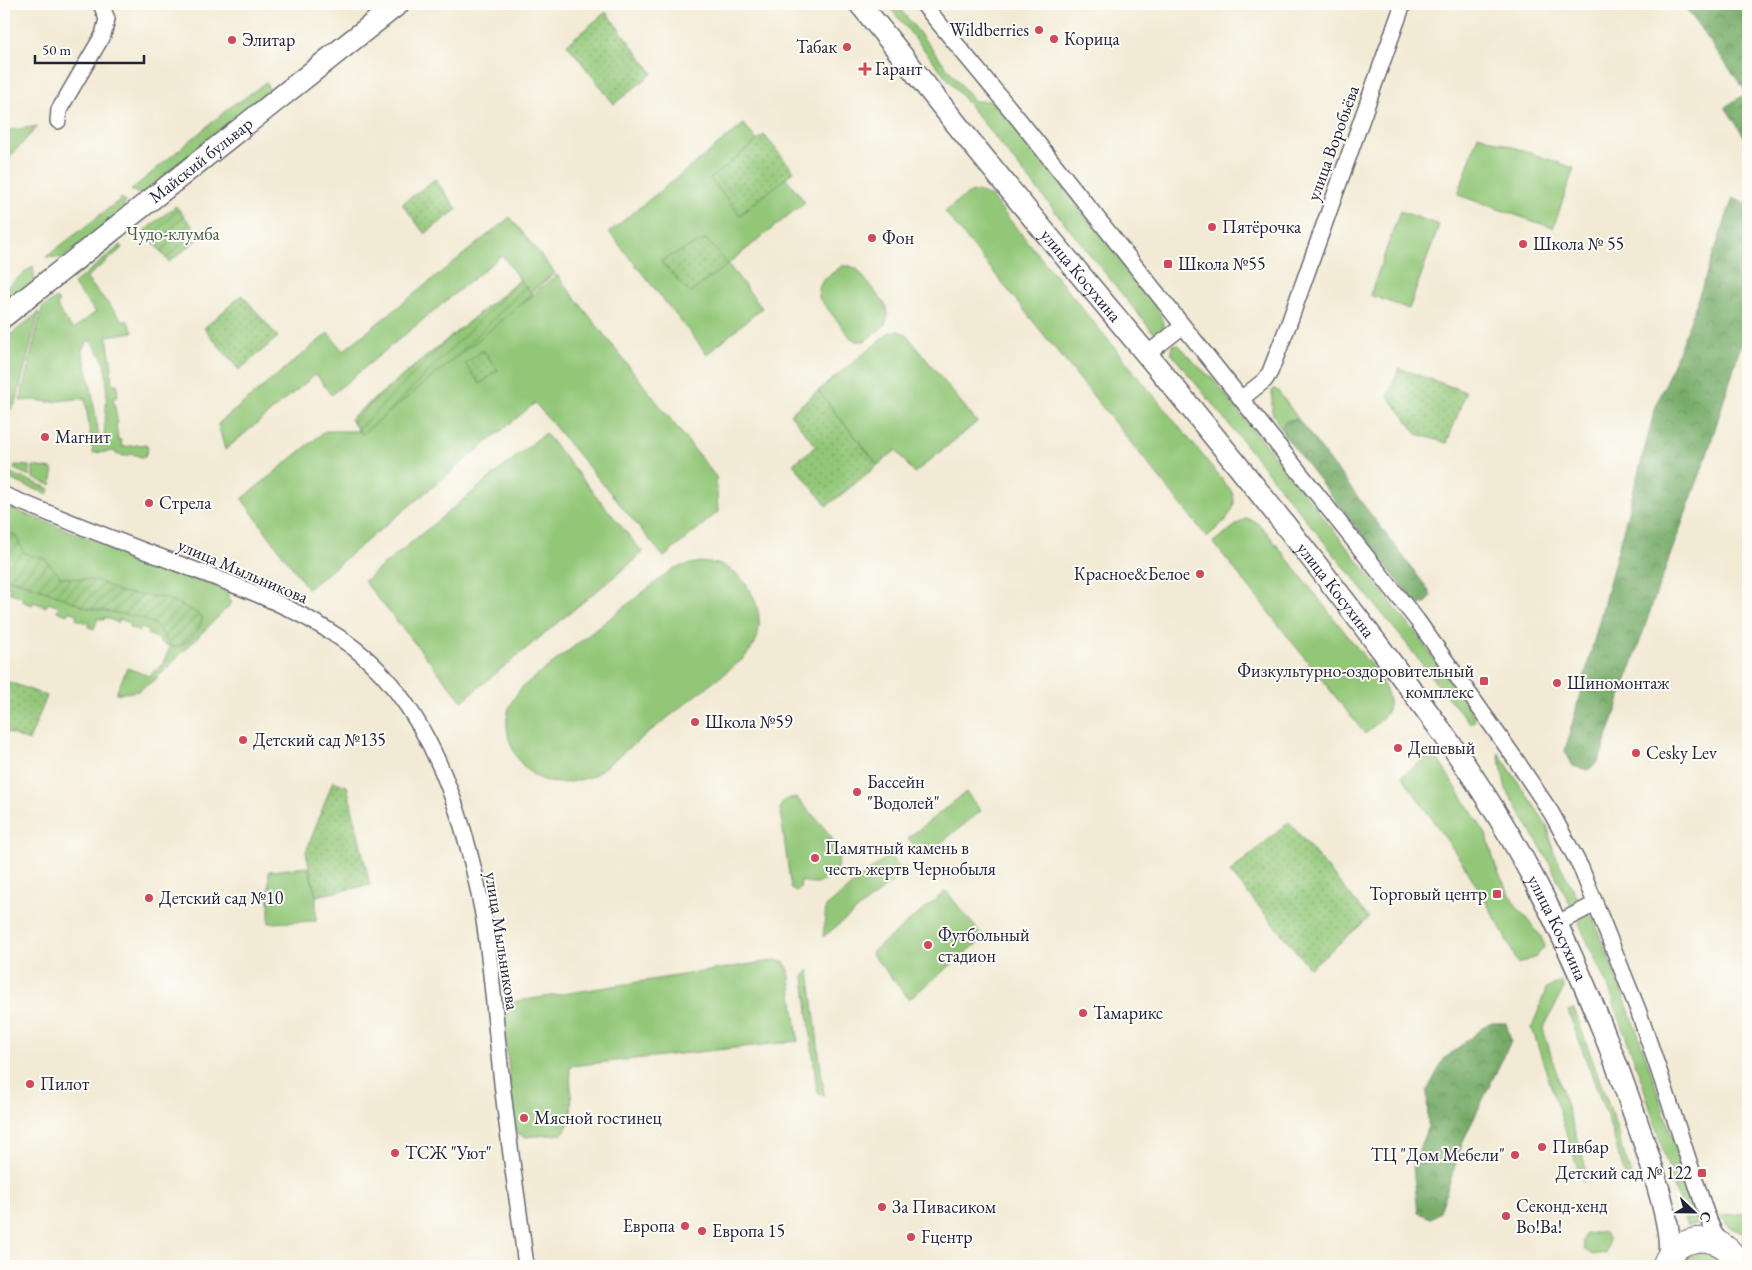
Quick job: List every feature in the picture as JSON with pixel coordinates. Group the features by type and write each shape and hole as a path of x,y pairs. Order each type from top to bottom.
{"main road":[{"name":"Майский бульвар","path":"4,316 398,4"},
{"name":"улица Косухина","path":"860,4 1147,354 1338,592 1418,699 1501,821 1526,864 1556,924 1615,1057 1642,1137 1666,1219 1671,1250 1664,1263"},
{"path":"1664,1263 1682,1244 1699,1239 1713,1241 1738,1256"}],"street":[{"path":"101,4 107,19"},
{"path":"58,121 59,110 102,35 113,4"},
{"path":"924,4 1020,121 1417,620 1552,814 1581,868 1638,1010 1706,1213 1715,1234 1738,1256"},
{"name":"улица Воробьёва","path":"1241,400 1265,380 1270,372 1403,4"},
{"path":"1147,354 1182,326"},
{"name":"улица Мыльникова","path":"4,495 253,591 290,608 342,639 365,657 390,682 405,704 429,745 452,798 476,881 483,915 526,1266"},
{"path":"1556,924 1595,904"}],"green space":[{"path":"781,4 802,4 789,14"},
{"path":"887,4 896,4 974,101 996,101 1156,306 1163,325 1162,332 1159,335 1152,331"},
{"path":"1683,4 1748,4 1748,142 1725,107 1747,93"},
{"path":"606,12 653,73 614,104 567,44"},
{"path":"266,82 270,92 141,195 131,190 235,103"},
{"path":"744,124 805,202 728,264 762,308 707,354 609,232"},
{"path":"38,126 4,163 4,131"},
{"path":"764,135 794,171 740,215 710,179"},
{"path":"1478,135 1574,168 1553,228 1458,195"},
{"path":"435,179 457,209 425,234 402,204"},
{"path":"978,191 990,196 996,203 1230,489 1234,503 1232,510 1229,516 1207,537 945,212 964,196"},
{"path":"122,198 125,202 122,211 63,258 46,257"},
{"path":"1733,198 1748,205 1748,322 1706,458 1656,594 1599,761 1588,770 1573,766 1565,751 1655,409 1688,327"},
{"name":"Чудо-клумба","path":"176,206 201,237 169,262 144,231"},
{"path":"1400,211 1439,225 1409,309 1370,295"},
{"path":"510,217 555,273 400,398 557,275 716,477 718,512 664,557 535,403 308,589 242,499 325,431 359,431 350,419 520,280 502,255 331,395 316,374 225,450 218,424 328,333 343,351"},
{"path":"706,239 728,264 690,293 660,261"},
{"path":"114,240 118,242 71,280 71,276"},
{"path":"121,245 120,250 86,278 124,322 127,320 134,332 107,336 112,369 112,384 117,384 118,397 113,398 118,423 116,424 118,440 121,440 122,447 146,444 148,449 144,458 133,454 123,456 116,454 115,451 93,453 85,398 48,402 20,401 42,308 56,298 59,302 57,306 63,317 73,329 96,312 73,284","holes":["89,340 99,352 105,367 107,393 104,436 102,439 99,437 91,387 82,349"]},
{"path":"33,266 35,282 4,306 4,289"},
{"path":"842,266 850,266 857,269 887,307 888,316 885,325 865,341 857,341 851,338 819,298 819,288 823,280"},
{"path":"520,280 533,295 362,434 350,419"},
{"path":"242,295 278,337 239,370 204,328"},
{"path":"51,296 4,334 4,327 41,297"},
{"path":"39,312 16,403 7,414 4,412 4,340"},
{"path":"898,331 906,334 977,422 914,473 896,450 878,465 818,391 890,332"},
{"path":"1174,345 1179,345 1214,380 1417,635 1476,719 1471,724 1442,691 1406,643 1171,353 1171,348"},
{"path":"483,350 498,370 480,384 465,364"},
{"path":"1399,368 1466,392 1447,443 1417,434 1388,396"},
{"path":"1274,389 1278,391 1302,424 1295,419 1282,426 1284,435 1272,412 1272,391"},
{"path":"818,391 878,465 827,506 793,464 816,446 790,414"},
{"path":"1295,419 1302,424 1427,588 1431,595 1427,602 1420,605 1415,603 1284,435 1282,426 1286,421"},
{"path":"545,433 643,553 462,701 364,581"},
{"path":"4,440 7,440 10,465 6,466 4,465"},
{"path":"15,465 30,466 30,476 14,469"},
{"path":"33,466 52,469 51,485 33,478"},
{"path":"6,471 50,489 47,494 4,477"},
{"path":"4,506 226,590 232,603 156,679 138,691 116,694 127,668 149,676 162,665 170,647 160,642 160,639 147,634 149,631 140,627 139,631 129,627 130,623 120,619 118,623 105,617 104,620 98,618 94,629 88,627 89,624 76,619 77,614 69,611 67,615 57,611 59,607 48,603 46,607 34,602 32,605 22,601 23,598 9,592 11,588 4,585"},
{"path":"1246,518 1256,522 1264,529 1376,672 1387,693 1389,706 1382,719 1365,734 1213,542"},
{"path":"4,531 15,535 24,553 45,559 61,577 99,581 119,592 166,598 202,617 199,628 187,642 171,647 157,626 139,617 87,608 50,592 4,577"},
{"path":"700,562 717,564 735,573 750,590 755,600 759,622 758,633 755,643 743,659 593,776 572,782 556,783 540,779 531,773 516,756 508,734 508,712 513,699 521,688 674,568"},
{"path":"4,680 47,696 29,741 4,731"},
{"path":"1433,752 1487,836 1496,868 1516,906 1540,935 1545,946 1536,957 1518,964 1499,925 1466,868 1402,776"},
{"path":"1498,752 1547,825 1554,853 1579,901 1578,906 1572,908 1547,858 1506,789"},
{"path":"333,781 347,786 370,885 316,896 306,852"},
{"path":"966,792 981,811 923,857 908,838"},
{"path":"789,798 795,798 800,801 823,826 836,846 839,856 838,866 829,878 818,883 801,881 800,889 796,892 791,889 780,808 783,802"},
{"path":"1289,822 1369,918 1310,968 1230,872"},
{"path":"889,855 904,873 823,937 826,907"},
{"path":"308,867 316,896 316,921 269,923 269,871"},
{"name":"Футбольный стадион","path":"946,891 984,938 909,999 871,953"},
{"path":"1589,913 1595,923 1640,1039 1699,1219 1696,1224 1689,1226 1684,1219 1643,1085 1609,989 1579,924 1580,918"},
{"path":"777,960 784,962 789,970 798,1041 570,1066 571,1111 567,1127 562,1134 524,1137 515,1131 503,1014 506,1007 512,1002"},
{"path":"809,970 824,1095 817,1090 804,977"},
{"path":"1561,981 1564,988 1543,1029 1589,1178 1582,1181 1532,1028 1546,989"},
{"path":"1574,1009 1613,1117 1634,1185 1627,1182 1608,1119 1568,1011"},
{"path":"1489,1023 1506,1023 1511,1041 1463,1141 1440,1212 1431,1218 1418,1213 1413,1167 1428,1126 1427,1091 1444,1059"},
{"path":"1748,1213 1748,1236 1728,1226 1720,1216"},
{"path":"1604,1232 1608,1239 1605,1253 1593,1255 1585,1250 1583,1241 1585,1234"},
{"path":"1697,1253 1712,1255 1723,1266 1680,1266 1687,1257"}],"place":[{"name":"Wildberries","path":"1039,30"},
{"name":"Корица","path":"1054,39"},
{"name":"Элитар","path":"232,40"},
{"name":"Табак","path":"847,47"},
{"name":"Гарант","path":"865,69"},
{"name":"Пятёрочка","path":"1212,227"},
{"name":"Фон","path":"872,238"},
{"name":"Школа № 55","path":"1523,244"},
{"name":"Школа №55","path":"1168,264"},
{"name":"Магнит","path":"45,437"},
{"name":"Стрела","path":"149,503"},
{"name":"Красное&Белое","path":"1200,574"},
{"name":"Физкультурно-оздоровительный комплекс","path":"1484,681"},
{"name":"Шиномонтаж","path":"1557,683"},
{"name":"Школа №59","path":"695,722"},
{"name":"Детский сад №135","path":"243,740"},
{"name":"Дешевый","path":"1398,748"},
{"name":"Cesky Lev","path":"1636,753"},
{"name":"Бассейн \"Водолей\"","path":"857,792"},
{"name":"Памятный камень в честь жертв Чернобыля","path":"815,858"},
{"name":"Торговый центр","path":"1497,894"},
{"name":"Детский сад №10","path":"149,898"},
{"name":"Футбольный стадион","path":"928,945"},
{"name":"Тамарикс","path":"1083,1013"},
{"name":"Пилот","path":"30,1084"},
{"name":"Мясной гостинец","path":"524,1118"},
{"name":"Пивбар","path":"1542,1147"},
{"name":"ТСЖ \"Уют\"","path":"395,1153"},
{"name":"ТЦ \"Дом Мебели\"","path":"1515,1155"},
{"name":"Детский сад № 122","path":"1702,1173"},
{"name":"За Пивасиком","path":"882,1207"},
{"name":"Секонд-хенд Во!Ва!","path":"1506,1216"},
{"name":"Европа","path":"685,1226"},
{"name":"Европа 15","path":"702,1231"},
{"name":"Fцентр","path":"911,1237"}]}
